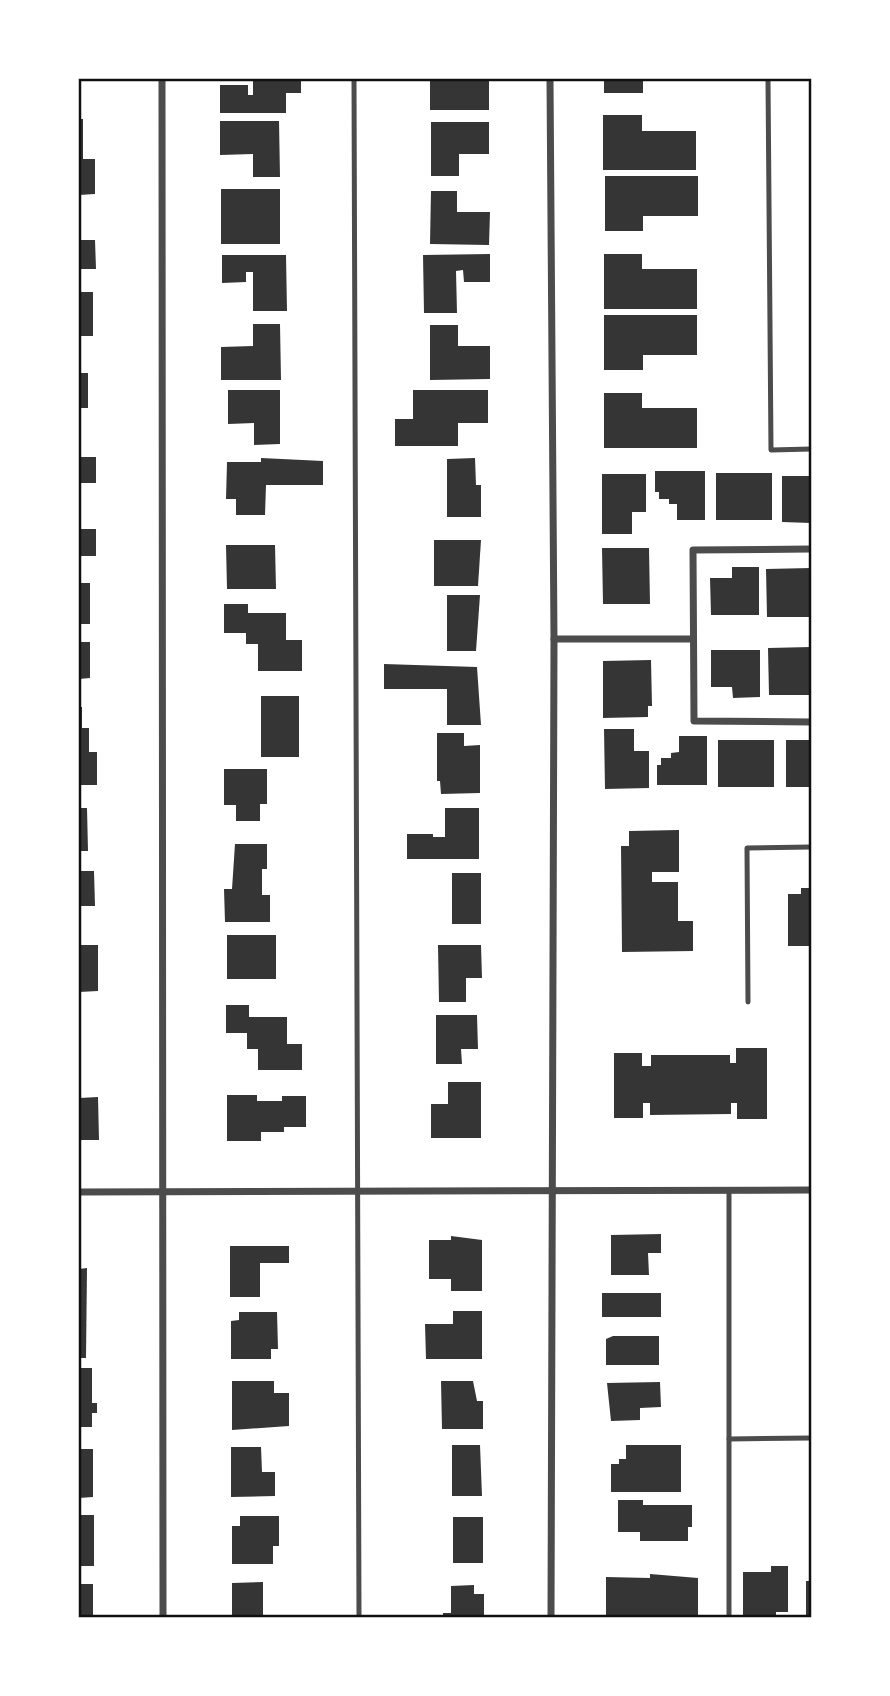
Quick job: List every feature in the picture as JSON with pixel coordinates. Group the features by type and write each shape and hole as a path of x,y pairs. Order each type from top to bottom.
{"street":[{"path":"162,79 163,1617"},
{"path":"550,79 554,639 550,1192 551,1617"},
{"path":"811,549 693,550 694,721 811,722"},
{"path":"554,639 693,639"},
{"path":"79,1192 811,1190"}],"lane":[{"path":"354,79 359,1617"},
{"path":"768,79 771,450 811,450"},
{"path":"748,1002 747,848 811,847"},
{"path":"729,1191 729,1617"},
{"path":"729,1439 811,1438"}],"building":[{"path":"253,79 301,79 301,93 286,93 286,113 220,113 220,85 248,85 248,95 253,95"},
{"path":"430,79 489,79 489,110 430,110"},
{"path":"604,79 643,79 643,93 604,93"},
{"path":"603,115 642,115 642,131 696,131 696,170 603,170"},
{"path":"79,119 83,119 83,159 95,159 95,194 79,195"},
{"path":"220,121 279,121 280,177 253,177 253,154 220,155"},
{"path":"431,122 489,122 489,154 459,154 459,176 431,176"},
{"path":"605,176 698,176 698,216 643,216 643,231 605,231"},
{"path":"221,189 280,189 280,244 221,244"},
{"path":"431,191 457,191 457,212 490,212 489,245 430,244"},
{"path":"79,240 95,240 96,269 79,269"},
{"path":"490,254 490,282 464,282 463,270 456,271 457,313 424,313 423,255"},
{"path":"604,254 642,254 642,269 697,269 697,309 604,309"},
{"path":"222,255 286,255 287,311 253,311 253,272 246,272 246,282 222,283"},
{"path":"79,292 93,292 93,336 79,336"},
{"path":"604,315 697,315 697,355 643,355 643,370 604,370"},
{"path":"253,324 280,324 281,380 221,380 221,347 253,346"},
{"path":"430,325 458,325 458,346 490,346 490,379 430,380"},
{"path":"79,373 88,373 88,408 79,408"},
{"path":"228,390 280,390 280,444 254,445 254,423 228,424"},
{"path":"413,390 488,390 488,423 458,423 458,446 395,446 395,419 413,419"},
{"path":"604,393 642,393 642,408 697,408 697,448 604,448"},
{"path":"79,457 96,457 96,483 79,483"},
{"path":"261,458 323,461 323,485 266,485 265,515 236,515 236,499 226,499 227,462 261,462"},
{"path":"475,458 476,485 481,485 481,517 447,517 447,459"},
{"path":"655,471 705,471 705,520 677,520 677,504 669,504 669,499 659,499 659,492 655,492"},
{"path":"716,473 772,473 772,520 716,520"},
{"path":"602,474 646,474 646,512 632,512 632,534 602,534"},
{"path":"782,476 811,476 811,523 782,522"},
{"path":"79,529 96,529 96,556 79,556"},
{"path":"434,540 481,540 478,586 434,586"},
{"path":"226,545 275,545 276,589 227,589"},
{"path":"602,548 649,548 650,604 603,604"},
{"path":"732,567 759,567 759,615 711,615 710,578 732,578"},
{"path":"811,568 811,617 767,617 766,569"},
{"path":"79,583 90,583 90,624 79,624"},
{"path":"447,595 480,595 476,651 447,651"},
{"path":"224,604 248,604 248,613 286,613 286,640 302,640 302,671 258,671 258,644 246,644 246,633 224,633"},
{"path":"79,642 90,642 90,678 79,679"},
{"path":"811,647 811,695 769,695 768,648"},
{"path":"711,650 760,650 760,697 733,698 732,687 711,687"},
{"path":"651,660 652,706 648,706 648,717 603,718 603,661"},
{"path":"384,664 477,667 481,725 447,725 447,689 384,689"},
{"path":"261,696 299,696 299,757 261,757"},
{"path":"79,707 82,707 82,728 89,728 89,752 97,752 97,785 79,785"},
{"path":"604,729 634,729 634,751 649,751 649,788 605,789"},
{"path":"437,733 464,733 464,746 480,745 480,793 441,794 440,781 437,781"},
{"path":"679,736 707,736 707,785 657,785 657,765 661,765 661,758 671,758 671,753 679,752"},
{"path":"718,740 774,740 774,787 718,787"},
{"path":"786,740 811,740 811,787 786,787"},
{"path":"224,769 267,769 267,804 260,804 260,821 236,821 236,805 224,805"},
{"path":"79,808 87,808 88,851 79,851"},
{"path":"445,808 479,808 479,859 407,859 407,834 445,837"},
{"path":"679,830 679,872 652,872 652,882 678,882 678,921 693,921 693,951 622,952 621,846 629,846 629,831"},
{"path":"235,844 267,844 267,869 262,869 262,895 270,895 270,922 225,922 224,889 232,889"},
{"path":"79,871 94,871 95,906 79,906"},
{"path":"452,873 481,873 481,924 452,924"},
{"path":"801,888 811,888 811,946 788,946 788,894 801,894"},
{"path":"227,935 276,935 276,979 227,979"},
{"path":"79,945 98,945 98,991 79,992"},
{"path":"438,945 481,945 482,978 466,978 466,1002 439,1002"},
{"path":"226,1005 249,1005 249,1017 287,1017 287,1044 302,1044 302,1070 258,1070 258,1049 247,1049 247,1033 226,1033"},
{"path":"436,1015 477,1015 478,1049 461,1049 462,1064 436,1064"},
{"path":"736,1048 767,1048 767,1119 737,1119 737,1103 731,1103 731,1114 650,1115 650,1103 643,1103 643,1118 614,1118 614,1053 642,1053 642,1066 651,1066 651,1055 730,1055 730,1063 736,1063"},
{"path":"448,1082 481,1082 481,1138 431,1138 431,1104 448,1104"},
{"path":"227,1095 257,1095 257,1101 282,1101 282,1096 306,1096 306,1127 284,1127 284,1132 261,1132 261,1141 227,1141"},
{"path":"98,1097 99,1140 79,1140 79,1098"},
{"path":"661,1234 661,1253 648,1253 649,1275 611,1275 611,1235"},
{"path":"451,1236 482,1240 482,1291 451,1291 451,1279 429,1279 429,1240 451,1240"},
{"path":"230,1246 289,1246 289,1263 260,1263 260,1297 230,1297"},
{"path":"87,1268 86,1358 79,1358 79,1269"},
{"path":"602,1293 661,1293 661,1317 602,1317"},
{"path":"453,1311 482,1311 482,1359 426,1359 425,1324 453,1324"},
{"path":"239,1312 277,1312 278,1349 271,1349 271,1359 231,1359 231,1321 239,1320"},
{"path":"613,1336 659,1336 659,1365 606,1365 606,1339"},
{"path":"79,1368 92,1368 92,1403 97,1403 97,1413 92,1413 92,1427 79,1427"},
{"path":"232,1381 274,1381 274,1393 289,1393 289,1426 232,1430"},
{"path":"441,1381 473,1381 477,1401 483,1401 483,1429 442,1429"},
{"path":"660,1382 661,1407 640,1408 640,1420 611,1421 607,1383"},
{"path":"452,1445 480,1445 482,1496 452,1496"},
{"path":"626,1445 681,1445 681,1492 611,1492 611,1464 619,1464 619,1459 626,1459"},
{"path":"231,1447 261,1447 262,1472 275,1472 275,1496 231,1497"},
{"path":"79,1449 93,1449 93,1497 79,1498"},
{"path":"618,1500 643,1500 643,1505 692,1505 692,1527 688,1527 688,1541 640,1541 640,1532 618,1532"},
{"path":"79,1515 94,1515 94,1566 79,1566"},
{"path":"240,1516 279,1516 279,1546 273,1546 273,1564 232,1564 232,1526 240,1526"},
{"path":"453,1517 483,1517 483,1563 453,1563"},
{"path":"771,1566 788,1566 788,1612 776,1612 776,1617 743,1617 743,1572 771,1572"},
{"path":"650,1574 698,1578 698,1616 606,1617 606,1577 650,1578"},
{"path":"806,1581 811,1581 811,1617 806,1617"},
{"path":"263,1582 263,1617 232,1617 232,1583"},
{"path":"79,1584 93,1584 93,1617 79,1617"},
{"path":"474,1585 474,1594 484,1594 484,1617 443,1617 443,1613 451,1613 451,1586"}]}
